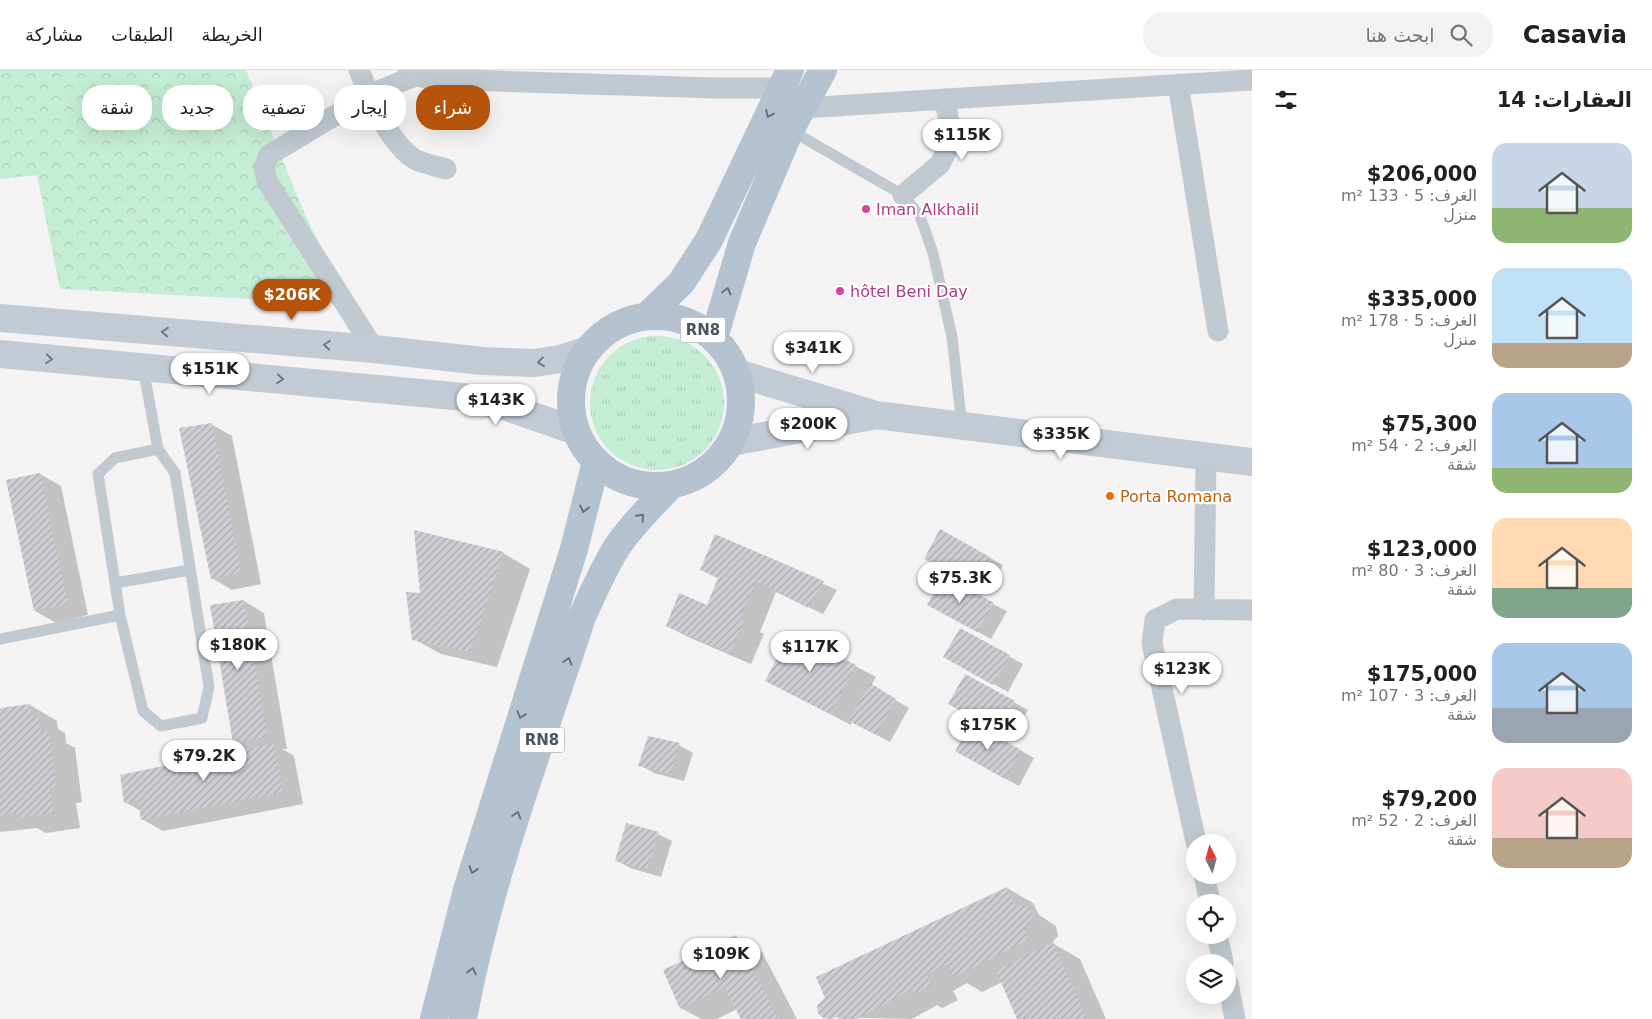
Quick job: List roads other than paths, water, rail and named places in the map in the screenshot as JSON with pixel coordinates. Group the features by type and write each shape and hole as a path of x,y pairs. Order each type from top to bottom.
{"main road":[{"name":"RN8","path":"714,338 742,243 797,119 823,70"},
{"name":"RN8","path":"647,316 681,282 709,240 786,79"},
{"name":"RN8","path":"647,316 659,316 683,320 714,338 728,354 737,373 742,396 740,412 731,442 716,462 695,477 672,485 655,487 623,480 596,462 584,448 576,431 570,403 575,375 588,350 604,333 624,322 647,316"},
{"name":"RN8","path":"434,1019 467,890 574,549 596,462"},
{"name":"RN8","path":"463,1019 472,970 506,850 582,617 596,586 618,547 633,526 672,485"}],"street":[{"path":"359,70 365,85"},
{"path":"388,85 411,73 432,79 786,79"},
{"path":"797,119 945,99 1130,79 1178,84 1252,80"},
{"path":"1178,84 1218,331"},
{"path":"903,195 940,164 952,140 945,99"},
{"path":"334,116 269,155 264,168 267,180 374,349"},
{"path":"389,130 400,148 417,160 446,168"},
{"path":"0,318 374,349 483,361 534,363 560,359 588,350"},
{"path":"0,354 464,397 508,407 576,431"},
{"path":"737,373 876,415 1252,462"},
{"path":"731,442 876,415"},
{"path":"1204,610 1206,457"},
{"path":"1194,834 1152,644 1155,620 1165,613 1177,609 1252,610"},
{"path":"1232,1004 1235,1019"}],"lane":[{"path":"797,119 903,195 920,216 933,253 952,337 962,426"},
{"path":"143,368 158,449 175,473 209,687 202,718 161,726 143,711 120,615 98,474 115,458 158,449"},
{"path":"115,583 190,570"},
{"path":"0,639 120,615"}],"place":[{"name":"Iman Alkhalil","path":"866,209"},
{"name":"hôtel Beni Day","path":"840,291"},
{"name":"Porta Romana","path":"1110,496"}]}
